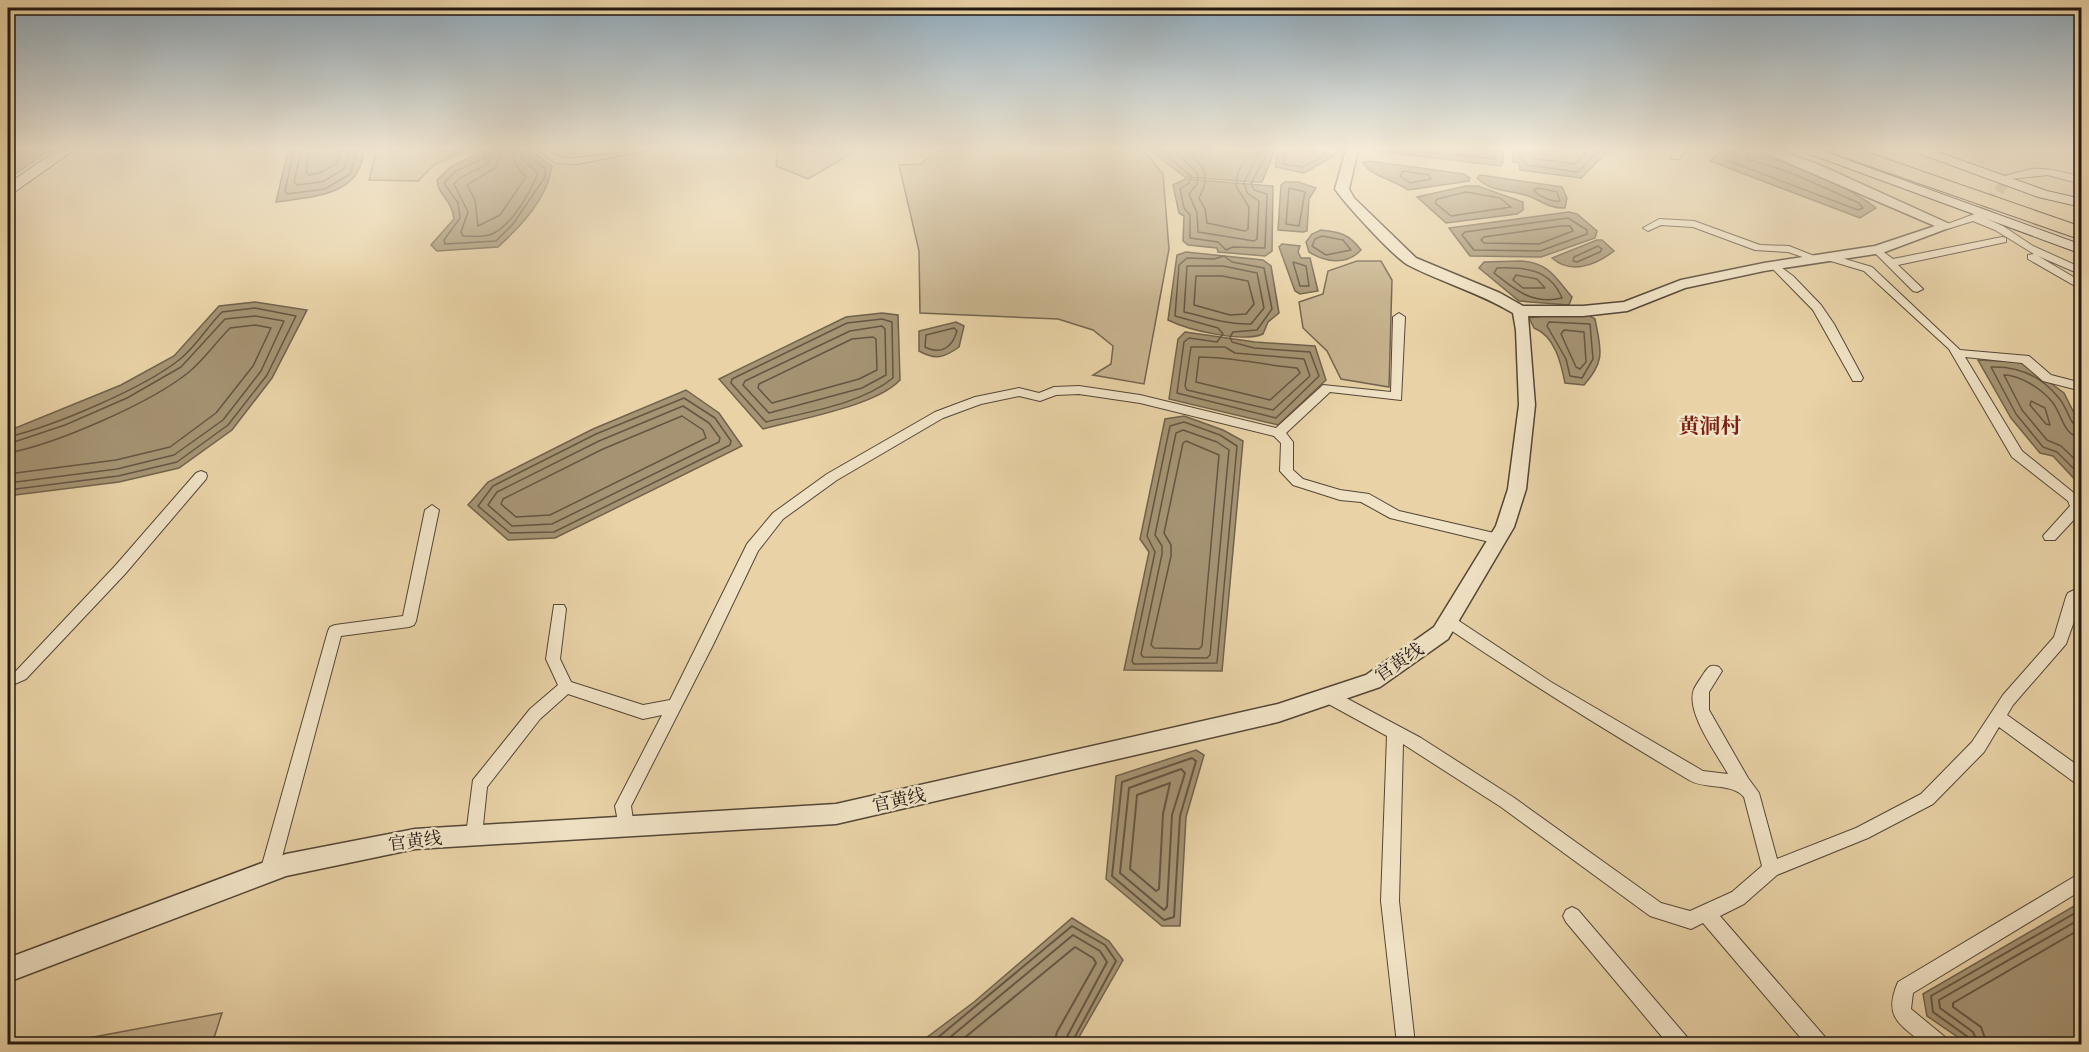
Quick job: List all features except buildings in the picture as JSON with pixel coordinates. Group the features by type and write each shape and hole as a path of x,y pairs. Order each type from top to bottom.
{"highway":[{"path":"1974,199 2082,242"},
{"path":"1981,199 2082,234"},
{"path":"2019,199 2082,221"}],"main road":[{"path":"1941,199 2082,250"},
{"path":"2058,199 2082,207"},
{"path":"2065,199 2082,203"}],"street":[{"path":"1348,199 1411,261 1495,296 1520,311 1583,311 1627,306 1681,284 1774,265 1877,250 1977,217 2082,287"},
{"path":"1886,199 1947,226"},
{"path":"1648,228 1659,222 1694,224 1759,248 1789,249 1868,269 1956,353 2017,454 2073,498 2077,507 2050,536"},
{"path":"1890,263 2007,238 2082,272"},
{"path":"1877,250 1917,288"},
{"path":"1774,265 1808,295 1842,348 1845,364 1857,378"},
{"name":"官黄线","path":"8,970 286,865 415,839 836,814 963,787 1278,713 1372,681 1441,633 1505,526 1517,489 1527,405 1524,330 1520,311"},
{"path":"1278,433 1327,388 1397,396 1399,317"},
{"path":"1956,353 2025,359 2047,378 2082,387"},
{"path":"626,826 623,806 706,645 752,548 778,516 832,477 939,415 979,400 1019,392 1040,397 1054,391 1079,390 1140,399 1278,433 1287,442 1287,471 1298,482 1340,495 1364,497 1395,516 1498,539"},
{"path":"8,681 21,675 120,570 201,476"},
{"path":"269,872 335,631 409,621 432,510"},
{"path":"1328,696 1395,732 1507,802 1656,910 1691,920 1738,898 1771,869 1862,832 1927,800 1978,747 2008,700 2061,640 2073,597 2082,591"},
{"path":"559,609 553,660 566,687 643,712 673,706"},
{"path":"1448,621 1546,686 1700,778 1742,783"},
{"path":"1714,671 1701,691 1701,711 1742,783 1751,793 1771,869"},
{"path":"474,836 479,785 535,714 566,687"},
{"path":"1997,717 2074,772 2082,781"},
{"path":"1395,732 1390,901 1406,1044"},
{"path":"1938,1044 1901,1013 1904,988 2082,880"},
{"path":"1706,913 1818,1044"},
{"path":"1572,916 1680,1044"}],"shaded area":[{"path":"907,199 1165,199 1169,249 1144,384 1093,375 1111,364 1113,346 1093,330 1058,319 920,313 919,251"},
{"path":"1357,261 1381,261 1392,280 1389,387 1341,379 1327,351 1303,328 1299,302 1323,294 1328,271"},
{"path":"222,1013 212,1044 56,1044"}],"water":[{"path":"277,199 296,199 276,202"},
{"path":"446,199 539,199 524,221 498,247 437,251 431,245 454,219"},
{"path":"1176,199 1273,199 1272,251 1265,256 1218,252 1217,248 1188,245 1183,241 1184,216 1179,213"},
{"path":"1280,199 1309,199 1307,231 1278,230"},
{"path":"1419,199 1515,199 1523,202 1523,210 1517,214 1446,223"},
{"path":"1535,199 1567,199 1565,208 1554,207"},
{"path":"1810,199 1864,199 1876,208 1860,218"},
{"path":"1569,212 1577,214 1597,231 1595,238 1541,257 1470,256 1449,228"},
{"path":"1321,230 1344,235 1361,250 1349,258 1335,261 1309,252 1306,242 1312,234"},
{"path":"1602,240 1614,251 1591,264 1575,267 1559,263 1552,258"},
{"path":"1282,244 1300,246 1298,252 1301,258 1310,258 1318,291 1300,294 1295,291 1279,247"},
{"path":"1186,252 1263,260 1271,266 1279,313 1268,322 1263,334 1242,337 1215,334 1188,328 1168,320 1177,255"},
{"path":"1484,262 1531,262 1551,272 1572,297 1569,305 1519,301 1479,268"},
{"path":"255,302 307,310 272,378 232,430 179,468 119,482 8,496 8,431 121,385 174,356 219,306"},
{"path":"882,313 898,315 900,380 874,397 836,410 763,429 719,379 846,317"},
{"path":"1590,316 1595,319 1600,347 1599,361 1584,385 1565,383 1556,351 1547,337 1534,328 1529,318"},
{"path":"956,322 964,326 959,347 949,354 935,357 919,351 919,331"},
{"path":"1185,332 1255,342 1315,346 1326,380 1278,425 1169,399 1178,339"},
{"path":"1978,360 2022,362 2064,393 2081,427 2081,486 2053,456 2040,453 2011,418"},
{"path":"686,390 719,413 742,446 555,538 508,540 468,505 488,482 593,429"},
{"path":"1184,416 1223,430 1243,441 1222,671 1124,670 1149,552 1140,539 1165,419"},
{"path":"1196,750 1204,755 1186,817 1180,926 1162,926 1106,879 1116,776"},
{"path":"2081,902 2081,1044 1968,1044 1927,1016 1923,994"},
{"path":"1072,918 1109,941 1123,960 1075,1044 918,1044 974,1002"}],"tunnel":[{"path":"1980,215 1992,199"}],"district":[{"name":"黄洞村","path":"1710,426"}]}
